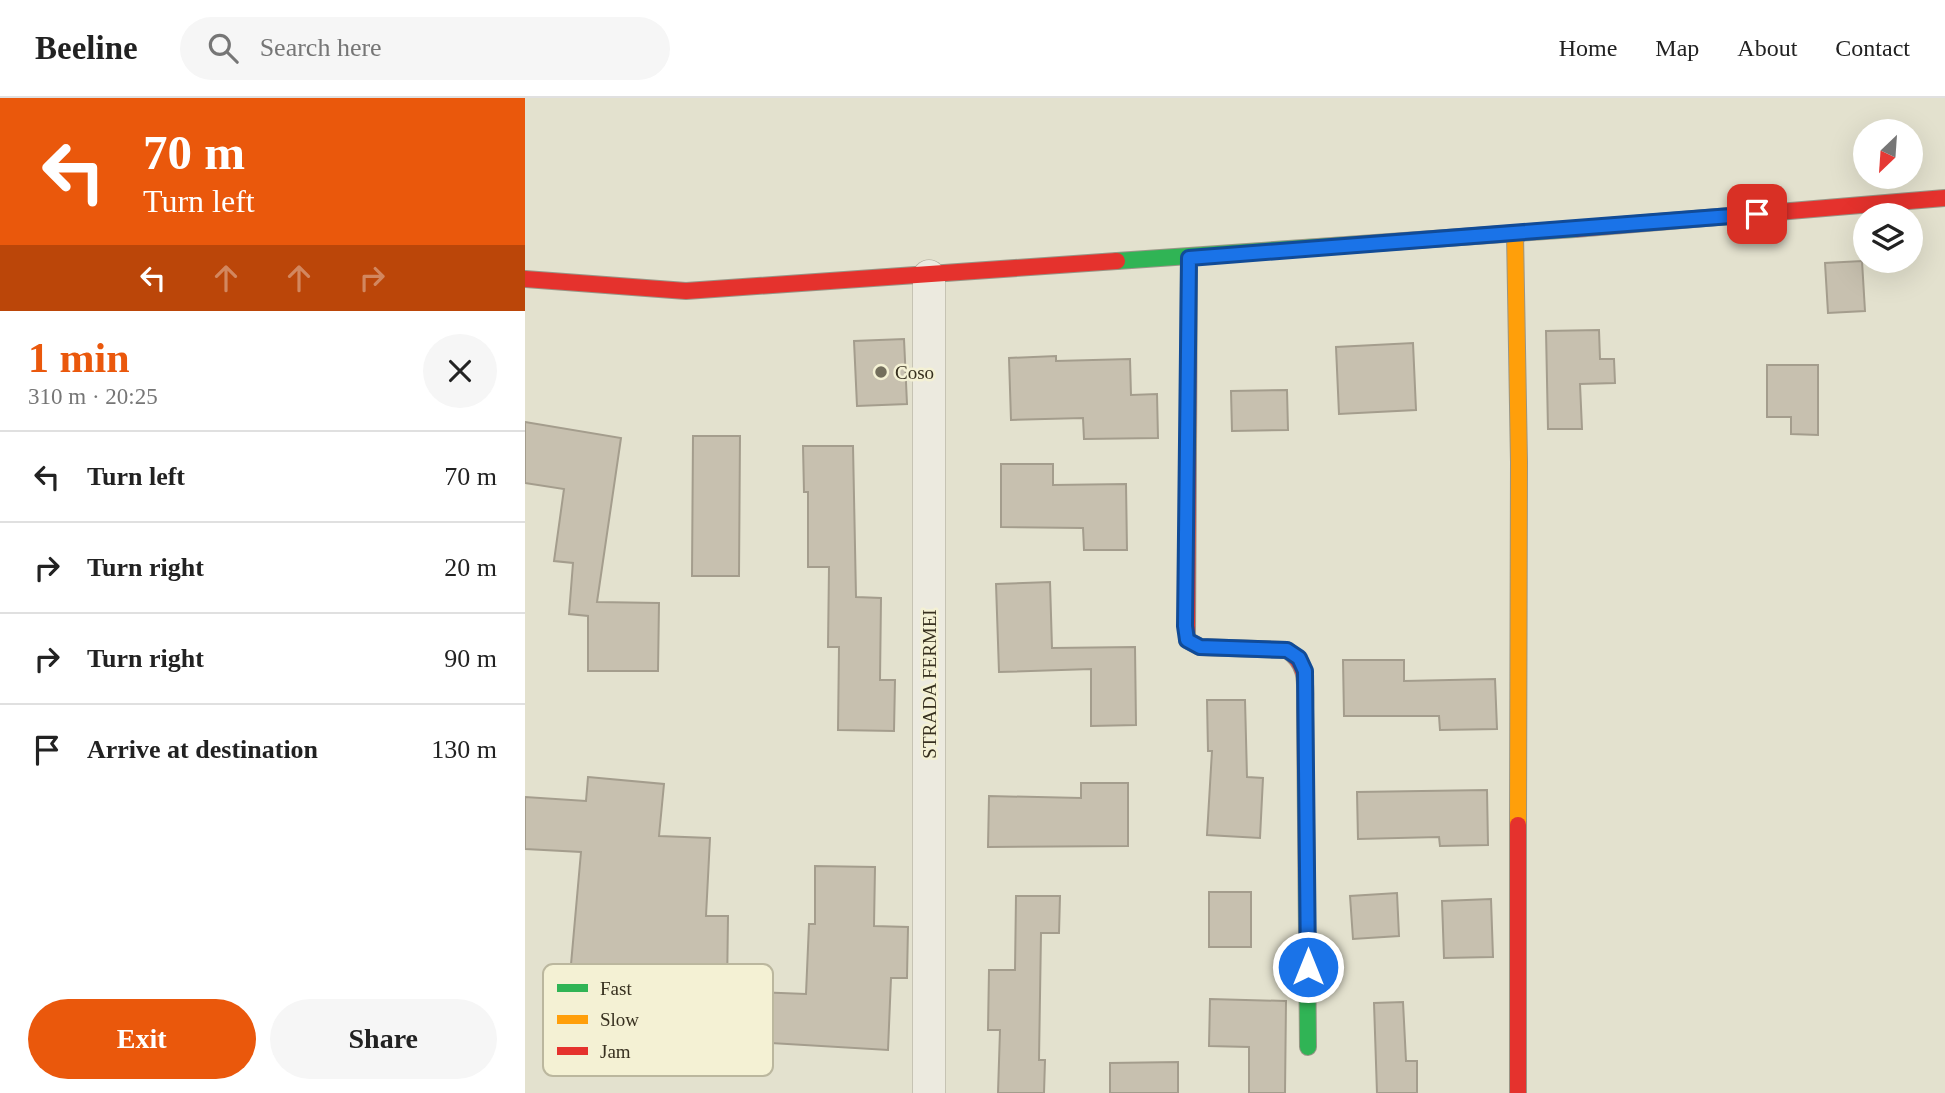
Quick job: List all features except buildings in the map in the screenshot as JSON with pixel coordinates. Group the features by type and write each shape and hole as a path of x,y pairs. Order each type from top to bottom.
{"street":[{"path":"525,279 587,286 687,291 1515,234 1945,198"},
{"path":"1515,234 1519,462 1518,1093"},
{"path":"1189,258 1187,640 1200,647 1287,650 1299,658 1305,671 1308,1047"},
{"name":"STRADA FERMEI","path":"929,276 929,1093"}],"traffic: fast":[{"path":"1117,261 1575,229"},
{"path":"1305,709 1308,1047"}],"traffic: slow":[{"path":"1515,234 1519,462 1518,825"}],"traffic: jam":[{"path":"1575,229 1945,198"},
{"path":"1189,258 1187,640 1200,647 1287,650 1302,669 1305,709"},
{"path":"525,279 686,291 1117,261"},
{"path":"1518,825 1518,1093"}],"place":[{"name":"Coso","path":"881,372"}],"route":[{"path":"1308,967 1305,671 1299,658 1287,650 1200,647 1187,640 1189,258 1757,214"}]}
